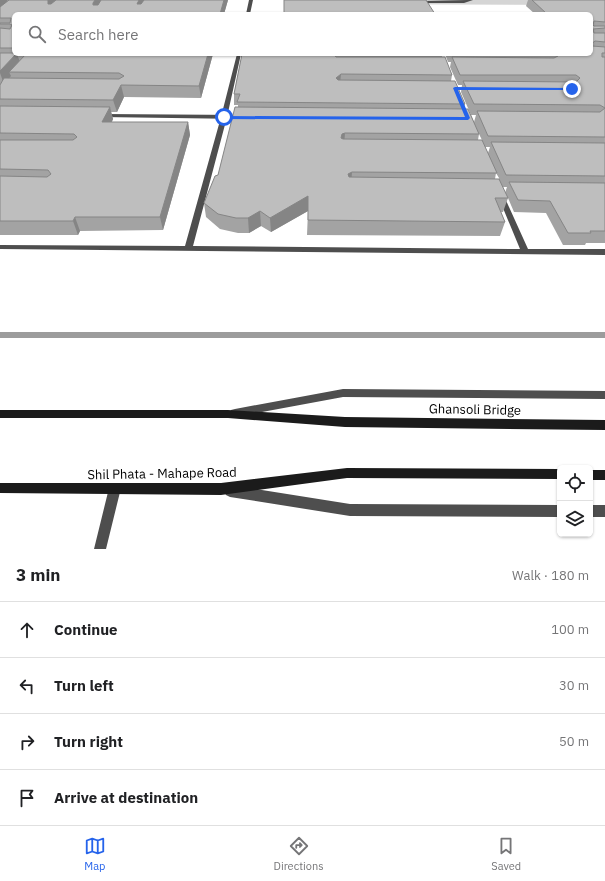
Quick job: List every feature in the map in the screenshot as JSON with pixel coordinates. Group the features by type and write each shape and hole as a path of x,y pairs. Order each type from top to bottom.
{"main road":[{"path":"0,414 228,414"},
{"name":"Ghansoli Bridge","path":"228,414 345,422 605,425"},
{"name":"Shil Phata - Mahape Road","path":"0,488 221,489 347,473 557,474"},
{"path":"593,475 605,475"}],"street":[{"path":"248,12 251,0"},
{"path":"417,1 464,2 471,0"},
{"path":"424,2 430,12"},
{"path":"190,247 239,56"},
{"path":"96,116 248,118"},
{"path":"506,191 499,191 525,251"},
{"path":"0,246 605,252"},
{"path":"228,414 343,393 605,395"},
{"path":"100,549 115,488"},
{"path":"221,489 350,510 557,511"},
{"path":"593,511 605,511"}],"shaded area":[{"path":"332,0 605,0 605,5 332,4"}],"building":[{"path":"9,0 48,0 48,4 51,4 56,0 95,0 93,5 98,5 101,0 139,0 137,4 141,4 144,0 224,0 221,12 12,12 12,25 0,24 10,23 11,18 0,18 0,7"},
{"path":"284,0 426,0 434,12 284,12"},
{"path":"532,0 605,0 605,22 594,21 593,25 593,12 545,12"},
{"path":"12,25 12,48 0,48 0,28 10,29"},
{"path":"593,25 605,26 605,28 593,29"},
{"path":"593,29 594,33 605,33 605,42 595,41 593,42"},
{"path":"593,46 605,47 605,53 602,53 602,57 605,57 605,108 600,105 474,104 463,81 576,82 580,78 576,75 460,75 452,57 554,58 558,56 593,56"},
{"path":"0,53 12,53 12,56 14,56 0,71"},
{"path":"24,56 207,56 199,86 121,85 113,100 0,99 0,85 4,78 119,79 124,76 119,73 9,72"},
{"path":"242,56 445,57 452,75 341,74 336,78 338,80 455,81 465,104 237,102 240,94 234,94"},
{"path":"0,106 110,107 102,122 188,122 160,217 75,217 73,221 0,221 0,176 47,177 51,174 48,170 0,169 0,140 73,140 77,137 74,134 0,133"},
{"path":"235,107 468,109 479,134 345,133 342,134 341,138 482,140 497,173 352,172 348,174 349,177 499,179 508,198 495,198 505,222 308,220 308,196 270,218 260,211 248,218 236,218 218,214 204,203 215,176 218,175"},
{"path":"605,108 605,137 488,136 477,111 600,112"},
{"path":"491,142 605,143 605,176 506,175"},
{"path":"509,182 605,183 605,231 590,231 591,233 568,233 550,201 518,200"}],"waterway":[{"path":"0,335 605,335"}],"route":[{"path":"224,117 468,118 455,88 572,89"}]}
